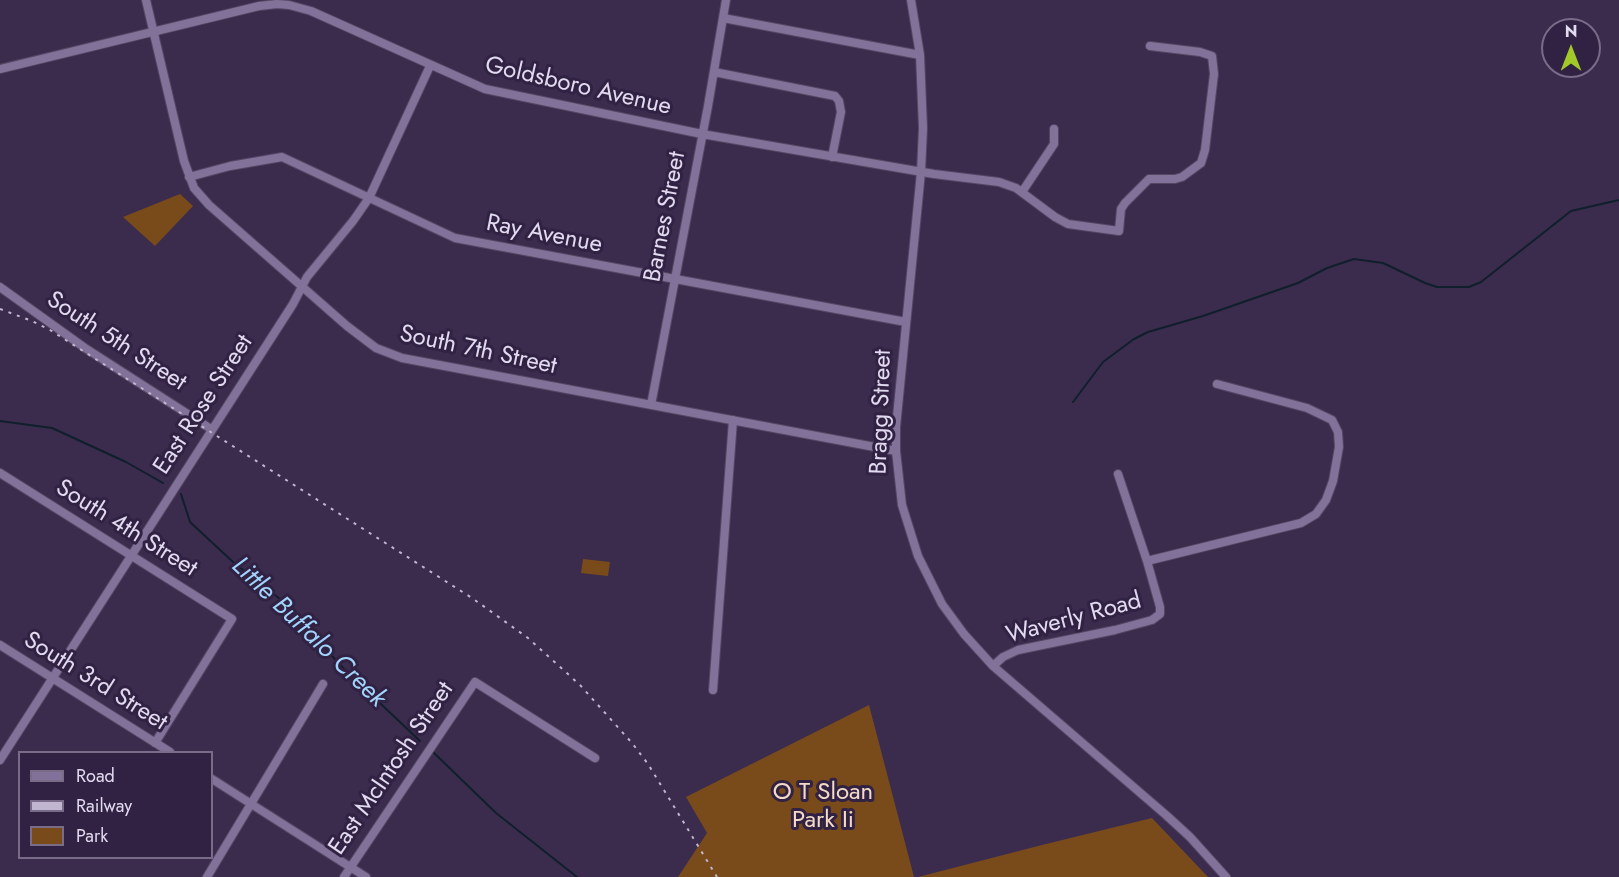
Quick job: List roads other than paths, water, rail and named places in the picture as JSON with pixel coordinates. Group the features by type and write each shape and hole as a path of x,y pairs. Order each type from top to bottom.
{"street":[{"name":"South 7th Street","path":"146,0 184,161 194,188 209,206 365,341 390,355 896,451"},
{"name":"Barnes Street","path":"651,405 726,0"},
{"name":"Bragg Street","path":"911,0 920,55 923,128 921,172 896,427 896,451 902,505 918,556 942,604 964,634 993,666 1171,819 1226,877"},
{"name":"Goldsboro Avenue","path":"0,69 259,6 290,5 322,16 485,89 507,95 832,158 999,182 1022,192 1068,224 1119,231 1121,209 1125,202 1149,179 1182,177 1201,163 1205,150 1214,74 1212,56 1200,52 1150,46"},
{"path":"723,18 920,55"},
{"name":"East Rose Street","path":"0,760 293,304 307,277 369,198 430,66"},
{"path":"714,72 835,96 839,101 841,112 832,158"},
{"path":"1022,192 1054,144 1054,129"},
{"name":"Ray Avenue","path":"189,177 230,166 282,157 455,238 906,322"},
{"name":"South 5th Street","path":"0,287 82,346 212,429"},
{"path":"1118,474 1147,561 1301,523 1316,513 1326,500 1333,481 1339,447 1338,432 1332,420 1307,408 1217,384"},
{"path":"713,690 733,420"},
{"name":"South 4th Street","path":"0,472 232,619 155,743"},
{"name":"Waverly Road","path":"993,666 1018,650 1152,620 1160,614 1160,607 1147,561"},
{"name":"South 3rd Street","path":"0,645 167,751"},
{"name":"East McIntosh Street","path":"344,877 475,682 595,758"},
{"path":"207,877 323,684"},
{"path":"213,780 366,877"}],"waterway":[{"path":"1073,402 1103,362 1134,339 1148,332 1203,316 1298,283 1327,268 1354,259 1383,263 1437,287 1469,287 1481,282 1571,211 1619,200"},
{"name":"Little Buffalo Creek","path":"0,421 52,428 126,462 163,483"},
{"name":"Little Buffalo Creek","path":"181,494 190,522 233,562 280,599 344,669 420,741"},
{"name":"Little Buffalo Creek","path":"432,751 496,813 577,877"}],"railway":[{"path":"0,309 50,330 472,598 528,638 580,685 632,743 648,764 717,877"}],"park label":[{"name":"O T Sloan Park Ii","path":"823,807"}]}
